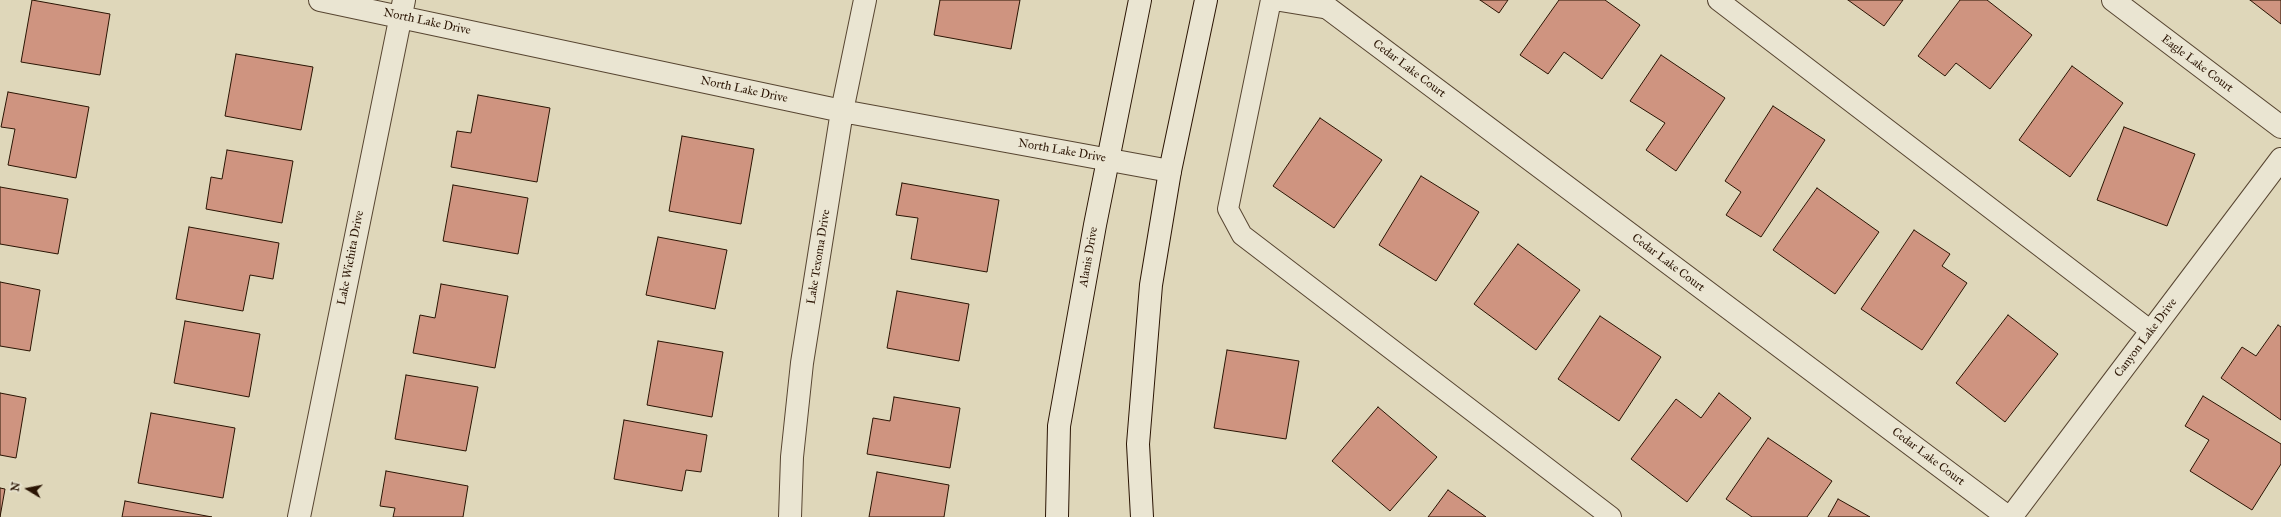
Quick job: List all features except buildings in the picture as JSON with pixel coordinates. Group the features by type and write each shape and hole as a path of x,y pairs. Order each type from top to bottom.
{"street":[{"name":"North Lake Drive","path":"320,0 402,8 842,111 1170,171"},
{"name":"Lake Texoma Drive","path":"790,517 792,457 802,363 842,111 865,0"},
{"name":"Alanis Drive","path":"1057,517 1059,426 1107,159 1140,0"},
{"path":"1142,517 1138,444 1151,285 1170,171 1206,0"},
{"name":"Eagle Lake Court","path":"2113,0 2281,127"},
{"name":"Lake Wichita Drive","path":"299,517 402,8"},
{"name":"Cedar Lake Court","path":"1329,9 2008,517"},
{"name":"Canyon Lake Drive","path":"2011,517 2281,159"}],"lane":[{"path":"1329,9 1273,0 1228,209 1242,235 1611,517"},
{"path":"1718,0 2151,332"}]}
